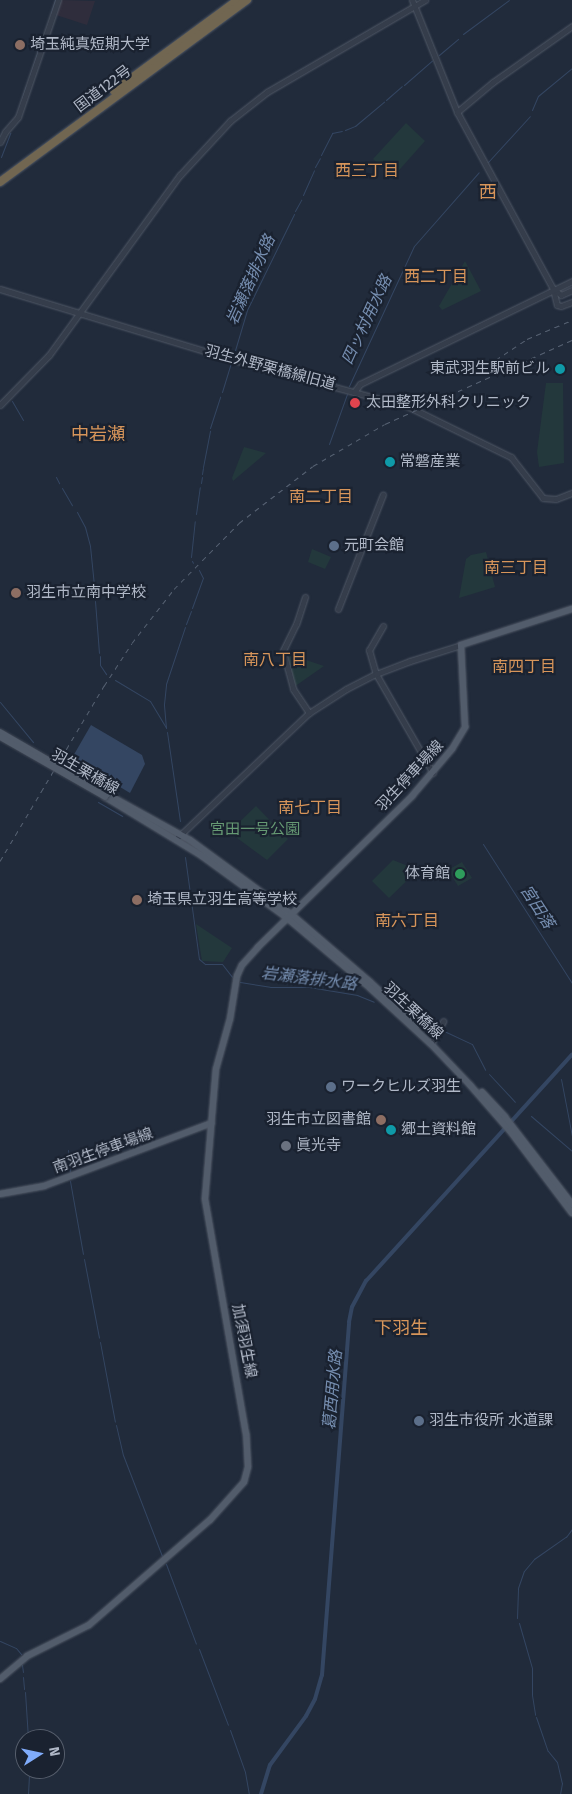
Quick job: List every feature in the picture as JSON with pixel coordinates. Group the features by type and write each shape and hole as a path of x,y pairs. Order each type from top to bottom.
{"highway":[{"name":"国道122号","path":"1,176 238,0"},
{"name":"国道122号","path":"1,176 247,0"}],"main road":[{"path":"461,645 572,609"},
{"name":"羽生停車場線","path":"289,916 433,773 452,750 465,727 461,645"},
{"name":"羽生栗橋線","path":"0,732 179,837 289,916 432,1042 505,1118 572,1204"},
{"name":"羽生栗橋線","path":"0,738 106,795"},
{"name":"加須羽生線","path":"0,1679 28,1656 94,1621 210,1520 244,1482 248,1467 246,1434 205,1199 216,1069 230,1019 237,976 247,958 289,916"},
{"name":"羽生栗橋線","path":"432,1042 510,1132 572,1213"},
{"name":"南羽生停車場線","path":"0,1194 44,1186 212,1123"}],"street":[{"path":"0,142 5,132 18,117 58,0"},
{"path":"412,0 457,112 552,290 558,306 572,302"},
{"path":"0,405 48,355 180,175 230,120 267,92 426,0"},
{"path":"457,112 493,82 572,26"},
{"path":"354,392 360,384 572,281"},
{"name":"羽生外野栗橋線旧道","path":"0,289 234,360 409,407 511,457 543,498 556,499 572,493"},
{"path":"552,290 561,295 572,290"},
{"path":"338,609 383,494"},
{"path":"305,597 296,624 283,651 293,689 309,713"},
{"path":"383,626 369,650 376,674 433,773"},
{"path":"179,837 309,713 376,674 461,645"},
{"path":"432,1042 443,1021"}],"shaded area":[{"path":"61,0 95,1 87,25 56,15"}],"green space":[{"path":"406,123 425,141 393,177 373,159"},
{"path":"465,261 481,291 442,310 439,306"},
{"path":"546,383 563,383 564,463 539,467 537,452"},
{"path":"244,447 266,453 233,481 232,478"},
{"path":"312,549 331,557 325,569 308,562"},
{"path":"486,552 495,587 459,598 466,559 471,555"},
{"path":"288,654 324,666 294,687"},
{"name":"宮田一号公園","path":"256,806 288,839 267,860 229,832"},
{"path":"393,860 418,870 389,898 372,881"},
{"name":"体育館","path":"462,862 472,878 458,886 448,870"},
{"path":"196,924 232,948 223,962 202,961"}],"water":[{"path":"91,725 142,755 145,764 130,793 72,758"}],"waterway":[{"path":"51,13 55,0"},
{"name":"岩瀬落排水路","path":"463,34 509,0"},
{"name":"岩瀬落排水路","path":"439,55 458,39"},
{"path":"30,75 39,48"},
{"name":"岩瀬落排水路","path":"404,85 432,61"},
{"name":"四ッ村用水路","path":"532,110 538,96 572,68"},
{"path":"22,98 26,86"},
{"name":"岩瀬落排水路","path":"386,100 402,86"},
{"name":"岩瀬落排水路","path":"345,130 355,126 384,102"},
{"name":"四ッ村用水路","path":"488,162 530,116"},
{"name":"岩瀬落排水路","path":"321,155 332,133 342,131"},
{"path":"1,157 10,133"},
{"name":"岩瀬落排水路","path":"315,167 320,158"},
{"name":"岩瀬落排水路","path":"303,195 314,170"},
{"name":"四ッ村用水路","path":"349,386 414,246 479,172"},
{"name":"岩瀬落排水路","path":"295,211 301,200"},
{"name":"岩瀬落排水路","path":"233,357 247,310 294,214"},
{"name":"岩瀬落排水路","path":"222,392 231,363"},
{"name":"四ッ村用水路","path":"329,444 347,394"},
{"name":"岩瀬落排水路","path":"210,428 220,397"},
{"path":"12,401 23,420"},
{"name":"岩瀬落排水路","path":"203,467 210,431"},
{"name":"岩瀬落排水路","path":"202,474 203,468"},
{"path":"56,477 59,483"},
{"name":"岩瀬落排水路","path":"201,483 202,477"},
{"name":"岩瀬落排水路","path":"196,514 200,487"},
{"path":"62,488 72,505"},
{"path":"77,512 85,527 90,546 95,595"},
{"name":"岩瀬落排水路","path":"191,557 195,521"},
{"name":"岩瀬落排水路","path":"192,608 203,578 199,570"},
{"path":"95,601 99,653"},
{"name":"岩瀬落排水路","path":"186,624 191,611"},
{"name":"岩瀬落排水路","path":"166,728 164,704 166,684 185,627"},
{"path":"100,656 100,665 106,674"},
{"path":"115,680 150,701 166,728"},
{"path":"0,702 33,742"},
{"name":"岩瀬落排水路","path":"167,732 180,821"},
{"path":"98,802 122,816"},
{"name":"宮田落","path":"483,844 572,983"},
{"name":"岩瀬落排水路","path":"185,857 199,959 205,964 222,964 232,977"},
{"name":"岩瀬落排水路","path":"240,982 270,987 309,987 357,995 374,1002"},
{"name":"岩瀬落排水路","path":"415,1017 434,1025"},
{"name":"岩瀬落排水路","path":"444,1031 472,1044 485,1070"},
{"name":"葛西用水路","path":"261,1794 270,1765 306,1716 315,1699 322,1675 349,1322 352,1307 366,1281 572,1055"},
{"name":"岩瀬落排水路","path":"489,1074 515,1102"},
{"path":"561,1079 572,1136"},
{"path":"531,1116 572,1151"},
{"path":"68,1150 70,1174"},
{"path":"70,1181 83,1254"},
{"path":"84,1259 99,1338"},
{"path":"100,1342 115,1422"},
{"path":"116,1425 123,1455 162,1556"},
{"path":"517,1618 518,1588 524,1571 534,1559 566,1537 572,1529"},
{"path":"166,1564 196,1644"},
{"path":"519,1623 532,1668 532,1695 535,1715"},
{"path":"0,1641 16,1648 21,1654"},
{"path":"199,1649 228,1725"},
{"path":"22,1665 23,1672"},
{"path":"23,1677 24,1689"},
{"path":"25,1692 27,1729"},
{"path":"536,1717 548,1751 557,1762 562,1783 560,1794"},
{"path":"230,1730 245,1772 249,1794"},
{"path":"28,1794 29,1779"}],"railway":[{"path":"479,371 527,339 572,320"},
{"path":"0,861 104,686 132,643 174,589 239,523 313,466 385,424 572,340"}],"place":[{"name":"埼玉純真短期大学","path":"20,45"},
{"name":"東武羽生駅前ビル","path":"560,369"},
{"name":"太田整形外科クリニック","path":"355,403"},
{"name":"常磐産業","path":"390,462"},
{"name":"元町会館","path":"334,546"},
{"name":"羽生市立南中学校","path":"16,593"},
{"name":"体育館","path":"460,874"},
{"name":"埼玉県立羽生高等学校","path":"137,900"},
{"name":"ワークヒルズ羽生","path":"331,1087"},
{"name":"羽生市立図書館","path":"381,1120"},
{"name":"郷土資料館","path":"391,1130"},
{"name":"眞光寺","path":"286,1146"},
{"name":"羽生市役所 水道課","path":"419,1421"}],"district":[{"name":"西三丁目","path":"367,171"},
{"name":"西","path":"488,192"},
{"name":"西二丁目","path":"436,277"},
{"name":"中岩瀬","path":"98,434"},
{"name":"南二丁目","path":"321,497"},
{"name":"南三丁目","path":"516,568"},
{"name":"南八丁目","path":"275,660"},
{"name":"南四丁目","path":"524,667"},
{"name":"南七丁目","path":"310,808"},
{"name":"南六丁目","path":"407,921"},
{"name":"下羽生","path":"401,1328"}]}
